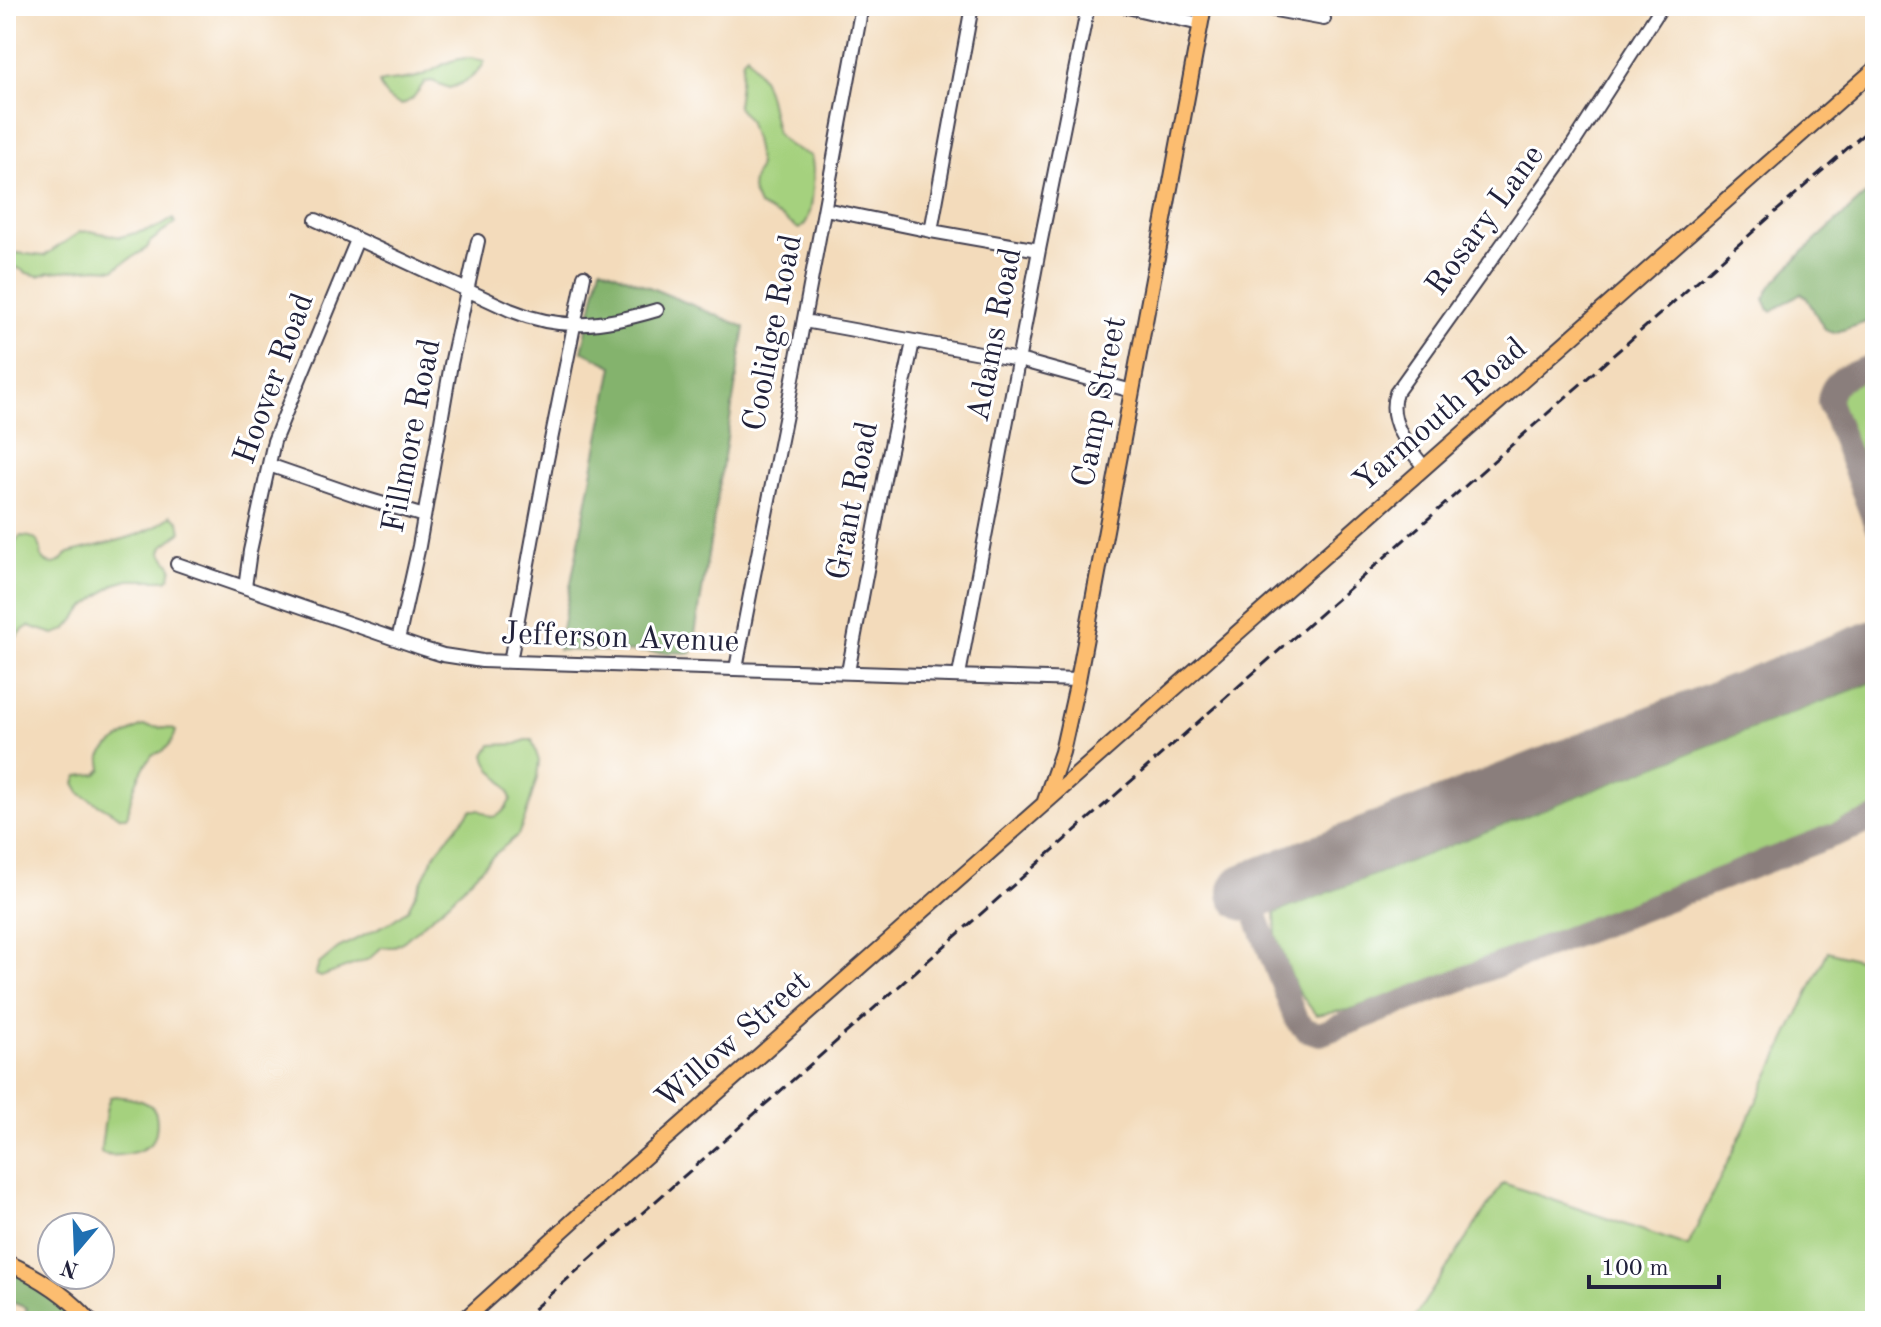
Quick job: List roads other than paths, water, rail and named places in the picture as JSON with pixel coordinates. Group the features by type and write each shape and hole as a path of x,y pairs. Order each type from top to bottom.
{"main road":[{"name":"Camp Street","path":"1043,806 1062,752 1078,680 1204,6"},
{"name":"Yarmouth Road","path":"1043,806 1875,69"},
{"path":"1062,752 1081,772"},
{"name":"Willow Street","path":"463,1321 573,1220 1043,806"},
{"path":"6,1262 59,1293 90,1321"}],"street":[{"name":"Coolidge Road","path":"736,669 862,6"},
{"path":"931,231 972,6"},
{"name":"Adams Road","path":"959,675 1088,6"},
{"path":"1123,6 1200,24"},
{"path":"1253,6 1324,19"},
{"name":"Rosary Lane","path":"1425,468 1411,451 1396,422 1392,402 1396,393 1566,155 1662,6"},
{"path":"825,209 1039,250"},
{"path":"316,220 468,291 544,321 573,325 621,321 657,310"},
{"name":"Hoover Road","path":"245,587 274,441 357,240"},
{"name":"Fillmore Road","path":"398,640 478,241"},
{"path":"510,662 584,276"},
{"path":"804,321 1019,360 1132,391"},
{"name":"Grant Road","path":"848,672 913,342"},
{"path":"269,465 424,516"},
{"name":"Jefferson Avenue","path":"177,564 443,655 482,661 1078,680"}],"railway":[{"path":"520,1321 1875,124"}]}
